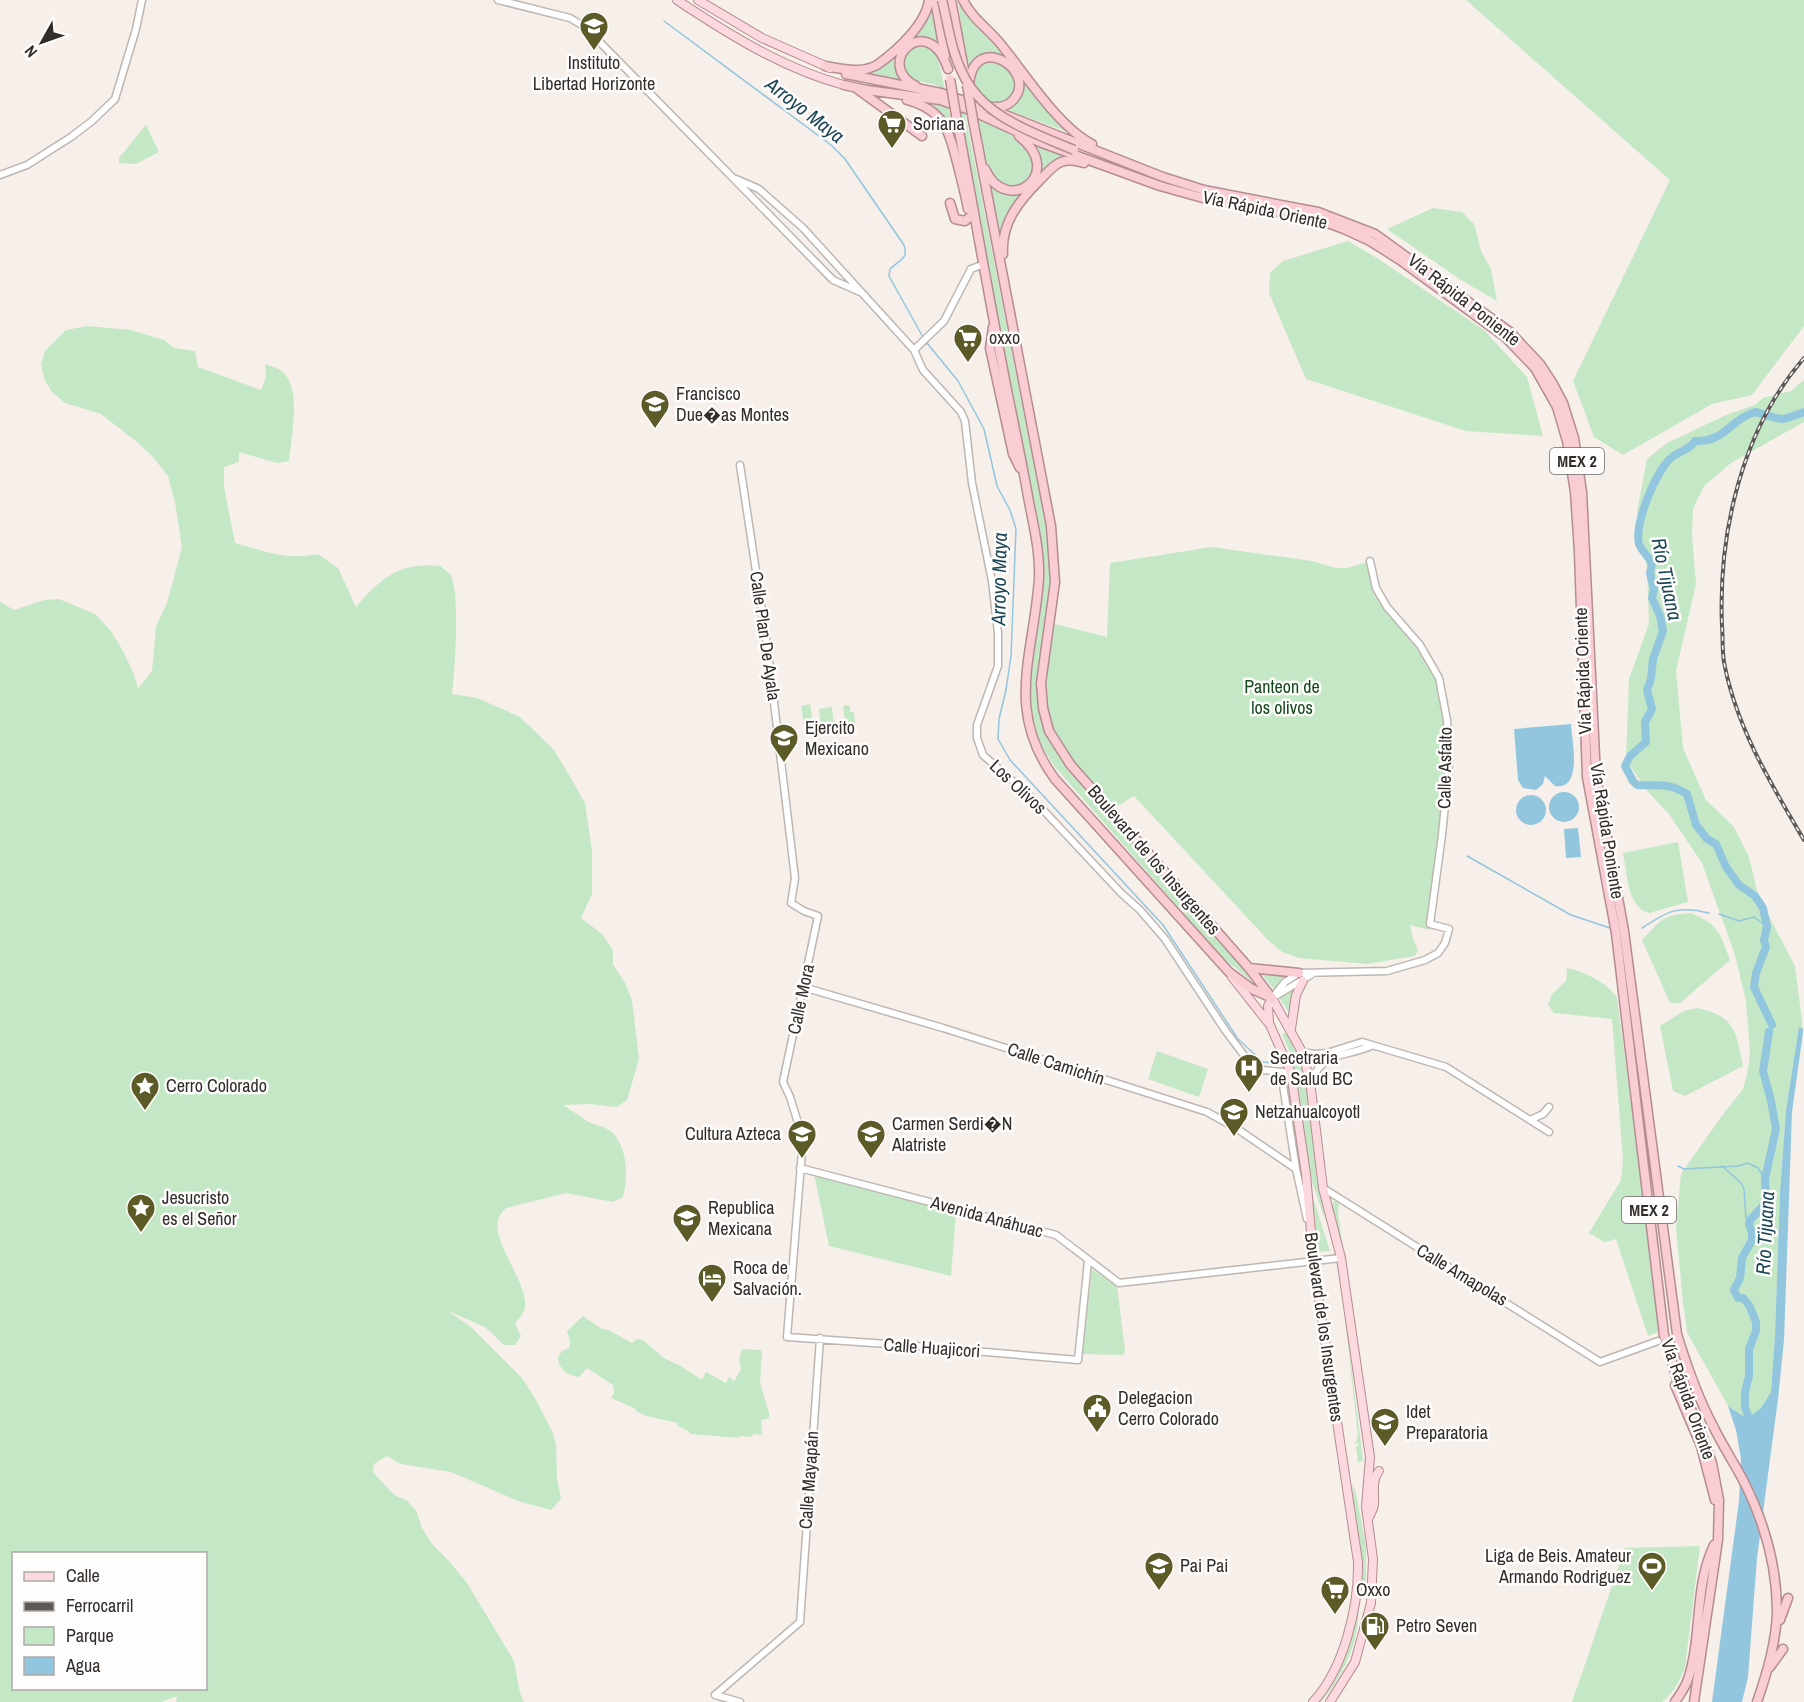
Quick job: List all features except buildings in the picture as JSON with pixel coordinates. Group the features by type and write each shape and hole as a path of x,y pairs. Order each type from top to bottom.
{"highway":[{"path":"825,66 856,71 878,65 921,23 929,0"},
{"path":"935,0 993,320"},
{"path":"942,0 958,64 968,85 986,105 1005,118 1160,186"},
{"name":"Boulevard de los Insurgentes","path":"951,0 1051,526 1054,599 1041,683 1048,732 1070,764 1249,968 1272,998"},
{"path":"963,0 974,18 999,43 1071,130 1085,141 1121,160"},
{"path":"925,89 909,82 901,72 900,56 908,45 921,41 933,44 942,53 948,69"},
{"path":"967,79 978,62 994,57 1009,64 1018,81 1016,96 1006,105 996,108 975,104"},
{"path":"846,74 925,89 975,104 1121,160"},
{"path":"844,85 921,104 940,118 950,135 971,216 979,266 993,320"},
{"path":"856,88 922,136"},
{"name":"Vía Rápida Oriente","path":"867,90 940,100 970,110 1116,171 1160,186 1203,198 1317,219 1370,241 1505,337 1535,368 1557,407 1567,441 1575,492 1587,777 1616,933 1664,1335 1677,1379 1697,1422 1712,1463 1719,1500 1718,1540 1694,1702"},
{"path":"980,156 990,178 1000,188 1018,190 1032,181 1037,167 1035,154 1029,145 1007,127"},
{"name":"Vía Rápida Poniente","path":"1121,160 1204,190 1318,212 1375,234 1509,332 1540,364 1563,404 1574,438 1582,492 1596,776 1624,932 1677,1334 1689,1374 1725,1449 1743,1480 1760,1516 1768,1540 1777,1613 1772,1650"},
{"path":"1010,311 1003,243 1010,218 1020,202 1048,171 1063,162 1075,161 1116,171"},
{"path":"950,203 955,219 965,221 971,216"},
{"name":"Boulevard de los Insurgentes","path":"993,320 990,348 1012,454 1025,477 1036,538 1039,577 1025,699 1027,723 1035,748 1055,779 1228,972"},
{"path":"1249,968 1301,977"},
{"path":"1228,972 1252,989 1272,998"},
{"path":"1658,1341 1664,1349 1679,1397 1701,1446 1710,1486 1719,1511"},
{"path":"1675,1702 1686,1685 1693,1663 1702,1581 1707,1561 1718,1540"},
{"path":"1772,1650 1788,1598"},
{"path":"1768,1670 1783,1649"},
{"name":"MEX 2","path":"1757,1702 1772,1650"}],"main road":[{"path":"677,0 760,51 820,78 844,85"},
{"path":"698,0 762,38 846,74"},
{"name":"Boulevard de los Insurgentes","path":"1228,972 1270,1024 1291,1072 1306,1174 1314,1261 1355,1542 1358,1581 1343,1649 1332,1673 1313,1702"},
{"path":"1275,1034 1279,1029 1284,1028 1293,1034 1296,995 1301,977"},
{"path":"1270,1024 1268,1006 1272,998"},
{"name":"Boulevard de los Insurgentes","path":"1272,998 1302,1052 1310,1081 1323,1188 1341,1258 1370,1457 1366,1507 1373,1559 1371,1603 1355,1662 1330,1702"},
{"path":"1367,1521 1373,1509 1374,1483 1379,1471"}],"street":[{"path":"0,175 27,165 71,137 116,99 142,0"},
{"path":"498,0 570,18 585,27 833,279 864,294"},
{"name":"Los Olivos","path":"736,179 759,189 806,231 916,348 923,370 961,412 965,421 972,483 992,580 998,633 998,666 977,725 977,738 983,755 1032,798 1120,893 1146,917 1165,939 1249,1062 1263,1070 1291,1072"},
{"path":"795,240 799,233 806,231"},
{"path":"916,348 944,321 971,269 979,266"},
{"name":"Calle Plan De Ayala","path":"740,465 767,644 795,878 792,903 818,916"},
{"name":"Calle Asfalto","path":"1301,977 1315,973 1387,971 1425,960 1438,953 1445,943 1449,929 1430,924 1449,764 1447,720 1438,678 1420,645 1387,607 1376,588 1370,561"},
{"name":"Calle Mora","path":"800,1168 803,1139 783,1082 818,916"},
{"path":"1272,998 1285,982 1301,977"},
{"name":"Calle Camichín","path":"803,987 943,1028 1207,1112 1236,1128 1296,1169"},
{"path":"1302,1052 1327,1053 1362,1042 1446,1067 1549,1132"},
{"path":"1310,1081 1320,1064 1327,1059 1371,1046"},
{"path":"1281,1072 1296,1169 1311,1230"},
{"path":"1530,1120 1543,1114 1549,1107"},
{"name":"Avenida Anáhuac","path":"800,1168 1056,1235 1119,1283 1341,1258"},
{"name":"Calle Huajicori","path":"800,1168 787,1337 1078,1360 1088,1261"},
{"name":"Calle Amapolas","path":"1323,1188 1600,1362 1658,1341"},
{"name":"Calle Mayapán","path":"740,1702 715,1695 800,1622 820,1338"}],"green space":[{"path":"931,0 940,48 932,41 904,45"},
{"path":"958,0 966,14 1011,63 998,56 986,56 976,59 967,74"},
{"path":"1466,0 1804,0 1804,326 1752,395 1712,404 1623,455 1594,437 1573,381 1670,180"},
{"path":"922,44 937,54 945,90 936,85 913,80 902,68 903,53"},
{"path":"901,48 896,59 896,68 901,77 910,85 859,74 880,69"},
{"path":"997,60 1014,75 1016,89 1009,101 992,105 974,89 973,73 979,63"},
{"path":"1016,69 1068,132 1004,109 1015,103"},
{"path":"913,97 948,106 960,165 947,124 934,109"},
{"path":"957,109 965,113 1050,547 1052,577 1037,695 1045,730 1063,759 1260,988 1221,956 1055,767 1040,743 1032,724 1028,699 1029,681 1041,603 1042,565 982,230"},
{"path":"976,116 1005,131 1030,153 1033,162 1031,172 1025,181 1008,187 991,178"},
{"path":"146,125 159,152 136,164 119,163 119,158"},
{"path":"1030,143 1070,158 1050,165 1018,198 1007,216 1001,237 988,183 1003,192 1035,179"},
{"path":"1433,208 1462,212 1474,224 1481,251 1491,269 1497,301 1461,280 1387,229"},
{"path":"1348,241 1484,330 1527,377 1543,436 1466,431 1306,379 1269,293 1270,273 1283,261"},
{"path":"87,326 131,330 164,340 174,348 195,351 198,367 261,390 266,377 265,364 283,372 289,380 294,402 289,461 277,463 239,452 239,462 224,467 224,487 235,543 286,556 318,554 338,568 356,607 374,587 403,569 414,566 441,566 451,576 454,585 456,615 452,694 477,698 520,717 554,750 585,803 592,851 592,894 581,918 602,934 613,950 613,964 632,1000 639,1059 627,1100 617,1107 589,1104 563,1105 587,1121 604,1127 618,1140 626,1164 623,1197 613,1202 566,1193 506,1208 501,1214 498,1220 500,1240 524,1297 525,1307 515,1323 521,1336 515,1345 504,1345 485,1327 448,1311 471,1327 522,1378 535,1398 553,1433 561,1499 551,1510 518,1501 451,1472 401,1464 387,1456 374,1464 373,1472 394,1495 406,1500 416,1510 422,1528 431,1543 467,1583 514,1661 524,1702 176,1702 177,1696 161,1702 0,1702 0,602 14,610 44,600 59,599 95,614 111,631 123,651 138,689 152,671 156,626 167,603 182,547 175,502 168,476 137,442 101,414 65,403 52,392 45,381 41,364 45,351 66,330"},
{"path":"1804,380 1804,422 1731,463 1704,486 1693,509 1692,535 1696,584 1676,671 1683,748 1706,800 1734,827 1749,857 1758,895 1795,966 1803,1029 1799,1028 1786,1110 1771,1392 1761,1408 1749,1417 1743,1416 1728,1406 1687,1332 1683,1302 1676,1228 1681,1174 1743,1089 1750,1051 1746,1001 1735,955 1702,863 1669,814 1648,792 1626,760 1629,679 1649,624 1647,568 1637,512 1647,459 1667,443 1726,415 1755,405 1763,398 1791,391"},
{"name":"Panteon de los olivos","path":"1212,547 1312,561 1336,568 1347,568 1370,561 1376,588 1439,678 1447,720 1449,764 1430,930 1410,925 1418,950 1415,956 1367,964 1299,958 1282,952 1268,940 1134,796 1113,809 1055,737 1047,708 1045,679 1051,623 1107,637 1110,563"},
{"path":"810,704 813,723 804,725 801,706"},
{"path":"850,706 850,712 854,712 856,731 847,732 843,707"},
{"path":"832,707 834,727 821,729 819,709"},
{"path":"1678,842 1688,902 1649,913 1642,910 1636,904 1629,888 1623,853"},
{"path":"1691,913 1713,926 1724,943 1730,960 1680,1003 1670,1003 1642,940 1668,917"},
{"path":"1567,968 1595,978 1617,997 1661,1331 1648,1336 1616,1239 1605,1242 1589,1233 1621,1180 1623,1160 1612,1019 1554,1013 1548,1005 1552,994 1566,981"},
{"path":"1259,971 1289,975 1274,989"},
{"path":"1297,986 1291,1016 1278,996"},
{"path":"1697,1008 1710,1011 1732,1027 1743,1066 1685,1096 1673,1091 1660,1026 1684,1011"},
{"path":"1287,1032 1307,1078 1325,1220 1308,1169 1298,1088 1291,1056 1282,1034"},
{"path":"1157,1051 1208,1069 1199,1097 1148,1079"},
{"path":"1290,1082 1306,1206 1286,1085"},
{"path":"814,1174 956,1213 951,1276 829,1246"},
{"path":"1311,1191 1330,1251 1319,1252"},
{"path":"1334,1201 1339,1204 1344,1256 1331,1208"},
{"path":"1092,1269 1117,1286 1125,1351 1123,1355 1083,1354"},
{"path":"1342,1292 1363,1460 1358,1463 1356,1446 1359,1446 1358,1443 1355,1444 1358,1436"},
{"path":"583,1316 602,1329 609,1330 632,1343 637,1339 643,1340 664,1358 702,1380 706,1372 726,1383 729,1377 734,1381 741,1369 739,1358 743,1349 760,1350 762,1352 760,1383 769,1413 769,1418 761,1420 762,1435 753,1434 752,1437 740,1436 739,1438 689,1434 690,1432 678,1426 678,1423 646,1416 611,1398 614,1393 613,1385 587,1368 579,1377 570,1375 562,1369 558,1357 562,1351 569,1348 570,1341 567,1331"},
{"path":"1352,1484 1356,1493 1366,1546 1366,1587 1362,1584"},
{"name":"Liga de Beis. Amateur Armando Rodriguez","path":"1700,1546 1685,1667 1670,1695 1662,1702 1572,1702 1625,1548"},
{"path":"1358,1607 1356,1633 1349,1658 1329,1692 1321,1702 1317,1702 1352,1629"}],"water":[{"path":"1571,724 1574,763 1569,781 1564,785 1555,786 1545,776 1543,784 1536,790 1523,788 1518,780 1514,729"},
{"path":"1564,792 1575,796 1579,807 1575,818 1564,822 1553,818 1549,807 1553,796"},
{"path":"1531,795 1542,799 1546,810 1542,821 1531,825 1520,821 1516,810 1520,799"},
{"path":"1578,828 1581,857 1566,858 1564,829"},
{"path":"1799,1027 1803,1029 1803,1032 1792,1112 1784,1340 1757,1558 1748,1677 1742,1702 1712,1702 1739,1501 1741,1459 1736,1430 1728,1406 1743,1416 1749,1417 1761,1408 1771,1392 1786,1110"}],"waterway":[{"name":"Arroyo Maya","path":"664,21 831,145 845,159 904,245 904,256 890,269 889,276 924,339"},
{"name":"Arroyo Maya","path":"927,343 958,381 984,429 997,486 1010,510 1016,529 1011,656 999,719 998,739 1010,760 1163,925 1238,1039 1263,1062 1280,1064"},
{"name":"Río Tijuana","path":"1772,1025 1754,987 1756,973 1766,947 1764,940 1767,927 1763,908 1755,896 1739,885 1726,867 1716,844 1707,839 1696,825 1687,794 1668,786 1637,785 1625,766 1630,756 1646,742 1645,722 1652,709 1647,690 1651,679 1653,659 1663,631 1660,616 1652,598 1654,589 1650,573 1652,564 1640,547 1638,535 1643,511 1659,473 1672,457 1695,441 1714,438 1739,420 1755,412 1783,419 1804,412"},
{"path":"1467,856 1571,915 1610,928"},
{"path":"1642,928 1674,911 1689,910 1709,913"},
{"path":"1719,914 1739,921 1754,917 1767,927"},
{"name":"Río Tijuana","path":"1752,1428 1745,1407 1745,1392 1749,1376 1749,1349 1756,1331 1756,1322 1749,1305 1743,1298 1738,1298 1734,1290 1740,1278 1742,1258 1752,1240 1749,1224 1766,1201 1765,1179 1776,1129 1763,1071 1769,1032"},
{"name":"Arroyo Maya","path":"1678,1166 1684,1169 1738,1166 1748,1163 1758,1168 1765,1179"},
{"path":"1722,1166 1741,1183 1744,1189 1746,1218 1749,1224"}],"railway":[{"path":"1804,358 1764,417 1750,449 1738,484 1730,519 1724,555 1722,591 1723,657 1737,709 1756,754 1804,840"}],"place":[{"name":"Instituto Libertad Horizonte","path":"594,52"},
{"name":"Soriana","path":"892,150"},
{"name":"oxxo","path":"968,364"},
{"name":"Francisco Due�as Montes","path":"655,430"},
{"name":"Ejercito Mexicano","path":"784,764"},
{"name":"Secetraria de Salud BC","path":"1249,1094"},
{"name":"Cerro Colorado","path":"145,1112"},
{"name":"Netzahualcoyotl","path":"1234,1138"},
{"name":"Cultura Azteca","path":"802,1160"},
{"name":"Carmen Serdi�N Alatriste","path":"871,1160"},
{"name":"Jesucristo es el Señor","path":"141,1234"},
{"name":"Republica Mexicana","path":"687,1244"},
{"name":"Roca de Salvación.","path":"712,1304"},
{"name":"Delegacion Cerro Colorado","path":"1097,1434"},
{"name":"Idet Preparatoria","path":"1385,1448"},
{"name":"Pai Pai","path":"1159,1592"},
{"name":"Liga de Beis. Amateur Armando Rodriguez","path":"1652,1592"},
{"name":"Oxxo","path":"1335,1616"},
{"name":"Petro Seven","path":"1375,1652"}]}
